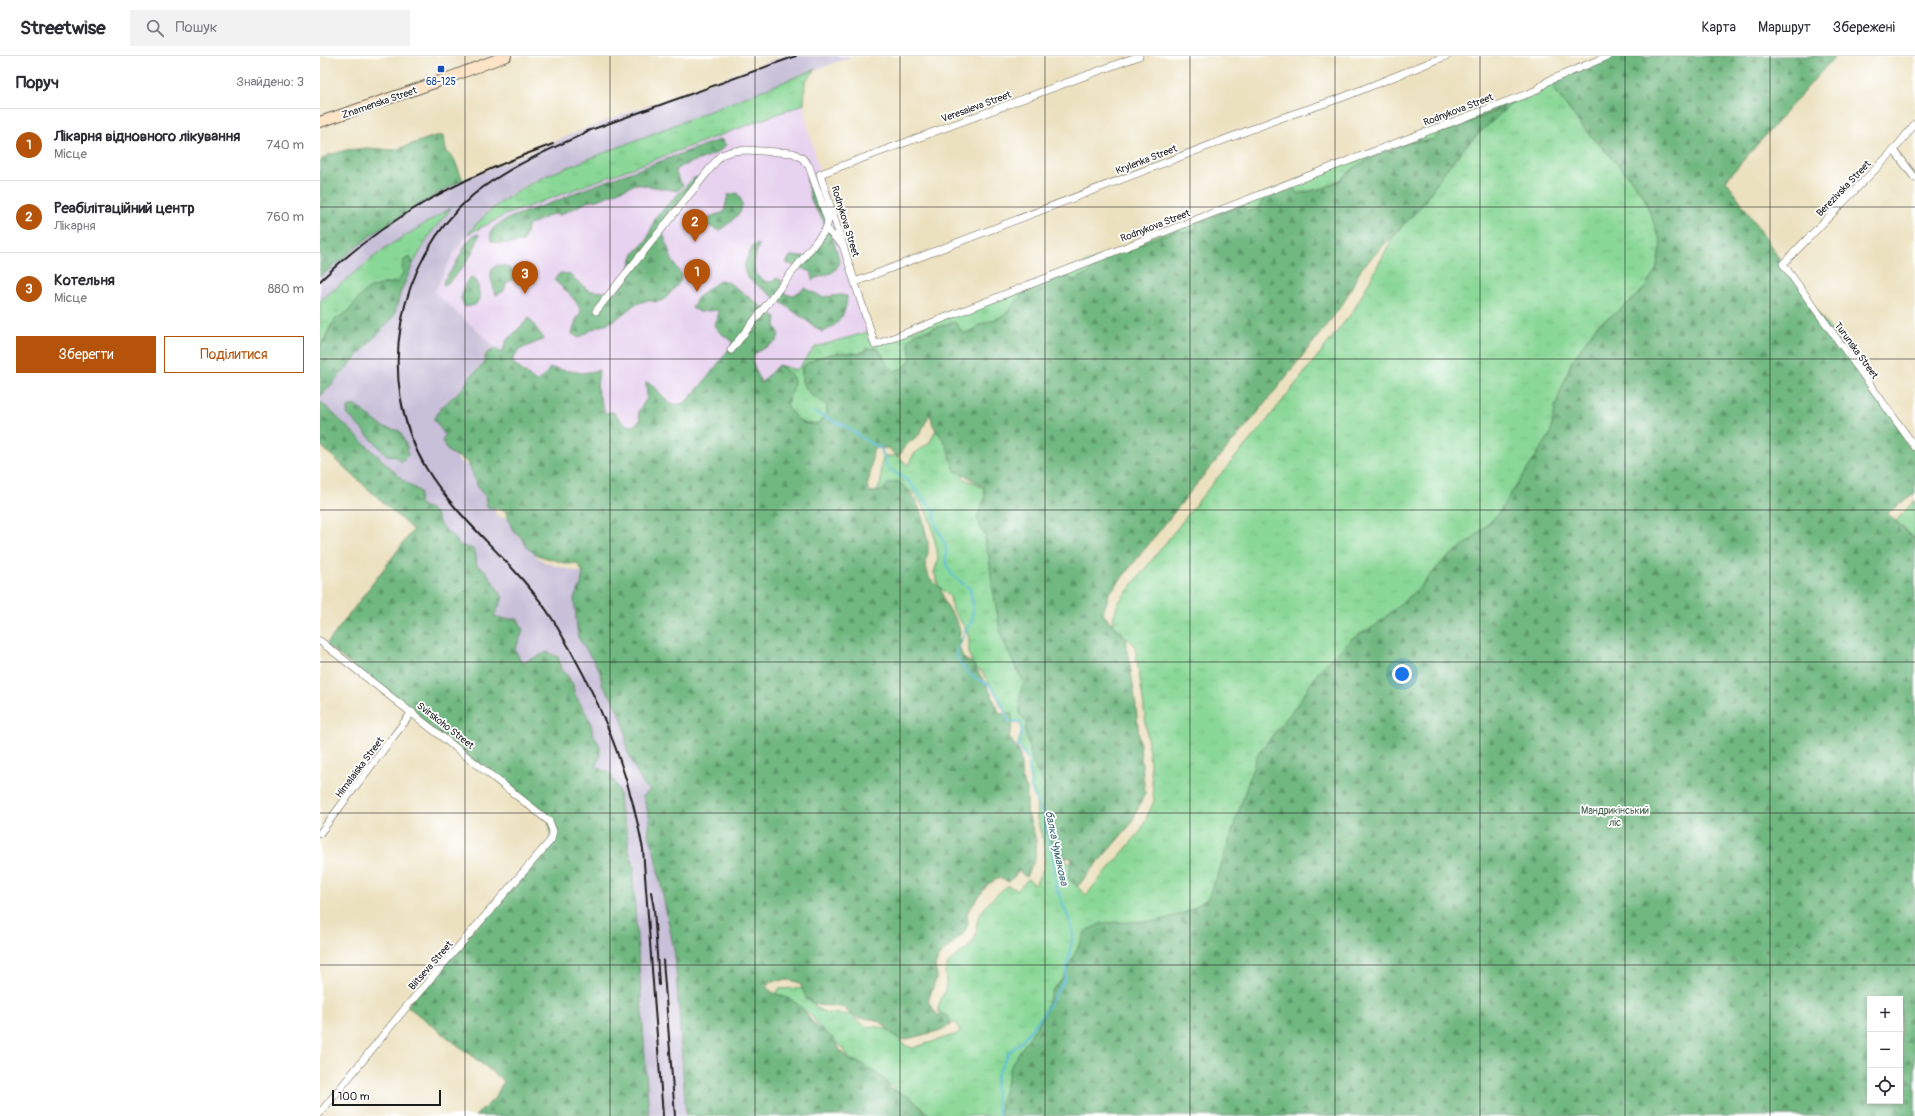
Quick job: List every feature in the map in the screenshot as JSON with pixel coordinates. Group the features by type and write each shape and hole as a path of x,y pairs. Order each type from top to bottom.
{"main road":[{"name":"Znamenska Street","path":"320,122 440,81 506,56"}],"street":[{"name":"Veresaieva Street","path":"820,174 1138,56"},
{"name":"Krylenka Street","path":"854,282 1278,119 1341,98 1446,56"},
{"name":"Rodnykova Street","path":"820,174 875,345 1300,179 1535,91 1548,81 1608,56"},
{"name":"Berezivska Street","path":"1783,264 1894,150 1915,124"},
{"path":"1894,150 1915,178"},
{"path":"596,311 721,155 734,151 793,153 802,158 809,166 828,221 826,229 730,350"},
{"path":"826,229 842,244"},
{"name":"Turunska Street","path":"1783,264 1915,447"},
{"name":"Svirskoho Street","path":"320,641 549,821 553,831"},
{"name":"Himalaiska Street","path":"320,832 412,712"},
{"name":"Biitseva Street","path":"320,1113 407,1006 551,840 553,831"}],"shaded area":[{"path":"784,56 852,56 548,175 525,186 489,211 477,223 455,251 434,292 496,348 496,362 451,449 458,460 477,470 494,504 496,515 504,518 515,518 536,556 546,563 578,572 587,571 602,670 652,792 684,963 692,1116 649,1116 633,877 634,868 628,848 628,838 620,809 619,791 611,774 596,766 600,756 600,746 593,734 590,720 574,693 573,685 568,676 561,670 558,657 533,659 522,663 515,650 523,631 518,619 506,619 494,616 486,571 477,566 476,557 465,546 459,545 456,539 440,525 435,514 430,509 419,504 420,492 403,480 320,401 320,397 394,316 400,294 413,264 430,234 450,209 385,248 320,301 320,277 374,233 423,202 463,180 594,125"},
{"path":"804,104 805,115 820,174 871,331 815,347 797,370 778,365 761,383 613,448 496,348 434,292 455,251 468,234 506,215"}],"green space":[{"name":"Мандрикінський ліс","path":"1608,56 1835,56 1726,180 1783,264 1915,447 1915,493 1887,513 1915,540 1915,1116 1001,1116 1001,1103 1012,1063 1041,1020 1052,991 1063,978 1086,931 1102,923 1158,921 1187,912 1207,899 1218,875 1257,755 1293,710 1320,670 1351,639 1375,626 1418,589 1443,561 1471,540 1497,515 1550,435 1556,404 1571,363 1596,326 1621,309 1643,290 1656,270 1661,243 1644,197 1627,174 1580,124 1548,81"},
{"path":"816,69 805,82 804,104 506,215 468,234 494,207 525,187 548,175"},
{"path":"1548,81 1580,124 1627,174 1644,197 1670,251 1666,278 1653,298 1630,317 1605,334 1580,372 1566,412 1559,443 1541,473 1506,523 1480,548 1453,569 1427,597 1384,634 1360,647 1329,678 1302,718 1266,763 1227,883 1216,907 1196,920 1168,929 1111,931 1095,939 1072,986 1061,999 1051,1028 1042,1039 1034,1055 1022,1072 1010,1116 931,1116 920,1106 900,1097 893,1087 881,1078 870,1071 859,1069 850,1060 843,1048 823,1032 811,1015 801,1008 782,1001 775,995 779,989 799,988 809,991 816,1008 827,1013 852,1015 863,1025 885,1028 893,1032 904,1044 913,1048 960,1033 957,1023 947,1023 938,1010 946,987 945,971 947,966 974,940 976,936 978,918 994,897 1008,886 1018,890 1028,879 1035,885 1044,867 1045,848 1037,819 1036,797 1031,788 1029,761 1018,745 1022,731 1020,722 1009,722 998,698 982,672 973,666 969,654 969,639 966,629 953,610 950,597 939,586 934,572 938,561 937,551 931,523 925,509 916,496 907,489 898,491 890,499 879,500 876,494 881,482 881,465 884,456 897,456 908,465 914,454 930,442 940,421 942,433 955,452 964,479 975,483 994,495 995,506 986,525 990,537 994,543 994,552 998,564 1001,593 1010,643 1027,681 1033,689 1030,701 1029,723 1036,730 1034,739 1043,772 1054,792 1051,816 1060,856 1071,865 1082,866 1077,886 1086,895 1140,832 1154,801 1144,707 1135,647 1112,623 1118,603 1212,484 1264,424 1354,310 1394,235 1423,204 1444,172 1464,148 1513,101 1456,128 1444,130 1432,140 1409,142 1369,159 1354,168 1340,180 1324,188 1297,194 1291,184 1265,197 1257,209 1248,211 1242,206 1197,221 1196,229 1185,233 1178,230 1103,257 1089,273 1075,280 1063,275 1023,294 1008,312 1001,317 979,325 973,330 963,334 955,322 917,333 908,340 911,359 904,368 894,371 890,368 879,350 876,348 866,349 859,354 837,353 815,359 802,367 802,382 811,395 827,405 827,413 818,424 804,424 790,410 787,399 792,386 793,378 778,365 797,370 815,347 871,331 875,345 1300,179 1535,91"},
{"path":"1516,99 1464,148 1444,172 1423,204 1361,269 1344,302 1326,326 1255,416 1203,476 1109,594 1103,614 1126,639 1135,698 1145,793 1131,824 1077,887 1068,878 1072,858 1062,857 1051,848 1042,808 1044,784 1033,764 1025,731 1027,722 1020,715 1020,693 1024,681 1018,673 1001,635 992,585 989,556 985,544 985,535 981,529 977,517 985,498 984,487 965,475 955,471 946,444 933,425 930,413 920,434 905,446 898,457 888,448 874,448 867,486 870,492 881,491 889,483 897,481 906,488 916,501 922,515 928,543 928,553 925,564 929,577 941,589 944,602 957,621 960,631 959,646 963,658 973,664 989,689 1000,714 1011,713 1013,723 1009,737 1020,753 1022,780 1027,789 1027,811 1036,840 1035,859 1026,877 1019,871 1009,882 999,878 988,884 967,913 968,924 964,933 939,956 935,966 937,976 928,1001 937,1015 948,1015 951,1025 938,1031 903,1040 893,1035 883,1024 876,1020 858,1018 849,1013 843,1007 818,1005 807,1000 800,983 790,980 770,981 766,987 772,992 792,1000 801,1007 814,1024 834,1039 841,1052 850,1060 861,1063 884,1079 891,1089 911,1098 927,1114 940,1116 686,1116 675,955 653,846 648,834 650,819 643,796 650,790 643,784 627,750 625,728 621,716 610,695 602,685 600,671 578,637 574,598 581,585 583,572 577,563 568,564 537,555 527,548 521,537 512,529 505,510 487,507 485,496 478,488 468,462 449,452 442,441 445,435 434,419 442,407 463,388 471,376 484,364 486,354 496,348 502,353 506,341 529,318 544,339 519,350 513,358 513,363 536,382 545,375 550,368 583,373 599,370 597,388 605,413 613,412 625,424 633,426 640,421 638,412 647,398 646,382 653,385 670,404 683,403 689,399 733,342 720,333 714,325 718,318 718,310 700,312 692,308 700,295 720,280 728,282 776,317 775,326 779,333 777,341 754,354 753,363 761,383 778,365 788,372 792,376 794,382 788,402 790,411 804,424 818,424 827,413 827,405 811,395 802,382 802,367 815,359 837,353 859,354 866,349 876,348 879,350 890,368 894,371 904,368 911,359 908,340 917,333 955,322 963,334 973,330 979,325 1001,317 1008,312 1022,294 1063,275 1075,280 1089,273 1103,257 1178,230 1185,233 1196,229 1197,221 1243,206 1248,211 1257,209 1265,197 1291,184 1297,194 1324,188 1340,180 1354,168 1369,159 1409,142 1432,140 1444,130 1456,128 1491,113"},
{"path":"435,136 444,136 446,150 454,159 463,180 423,202 374,233 320,277 320,160 329,155 347,150 367,148 395,150"},
{"path":"721,139 726,145 721,150 708,157 681,166 675,170 683,185 678,191 636,184 598,200 589,201 560,215 552,214 528,226 523,242 502,243 491,241 491,233 496,226 515,216"},
{"path":"807,173 814,176 840,262 831,273 812,280 812,272 786,263 790,256 809,256 817,250 824,235 824,223 812,200 808,185"},
{"path":"703,177 661,227 672,260 681,274 680,282 664,300 656,302 648,300 634,305 615,320 593,329 579,338 572,334 576,320 581,312 573,298 554,280 560,273 569,274 589,291 616,292 628,279 634,253 647,240 656,216 694,178"},
{"path":"737,193 741,199 742,205 741,210 734,218 720,231 704,224 709,217 724,212 728,195"},
{"path":"451,208 430,234 413,264 410,257 404,273 398,282 384,284 365,292 344,316 331,325 320,348 320,301 385,248"},
{"path":"479,234 471,256 455,276 443,286 444,280 455,265 466,244 474,235"},
{"path":"759,244 754,262 755,274 766,282 772,282 776,278 782,281 783,292 786,294 792,295 805,288 822,297 841,295 847,296 847,302 843,314 833,327 822,332 749,279 745,271 745,262 753,246"},
{"path":"410,257 413,264 400,294 394,316 320,397 320,348 336,318 345,314 369,289 398,282 403,273 402,268 404,260"},
{"path":"496,265 505,266 512,270 514,279 506,283 504,291 496,295 491,279 491,271"},
{"path":"470,277 477,281 480,298 475,305 465,307 461,299 465,284"},
{"path":"320,401 403,480 420,492 419,504 430,509 436,514 440,525 456,539 459,545 473,549 477,566 486,571 503,598 494,616 506,619 518,619 523,631 515,650 522,663 548,652 558,657 561,670 568,676 573,685 574,693 590,720 593,734 600,746 600,756 596,766 611,774 619,791 620,809 626,827 628,848 634,868 633,877 649,1116 475,1116 494,1099 504,1081 407,1006 551,840 549,821 326,645 413,530 320,445"},
{"path":"349,406 356,406 383,427 400,431 407,447 408,455 401,462 395,456 387,455 347,414"},
{"path":"1915,500 1915,539 1896,521"}],"waterway":[{"name":"балка Чумакова","path":"813,412 847,427 868,442 881,448 887,467 908,481 935,512 936,525 946,546 946,564 952,575 970,589 973,606 972,622 966,629 956,654 962,665 970,674 988,684 992,688 1001,702 1009,722 1020,721 1022,731 1018,745 1029,761 1031,788 1043,815 1055,868 1055,885 1070,921 1073,935 1065,979 1041,1017 1020,1043 1009,1052 997,1075 995,1087 999,1116"}],"railway":[{"path":"585,132 796,56"},
{"path":"589,131 514,167 473,195 447,222 426,253 411,287 401,323 398,360 401,398 410,434 426,468 455,508 523,580 553,620 584,675 609,730 629,788 643,849 663,1116"},
{"path":"320,281 345,258 400,217 429,200 490,169 553,144"},
{"path":"651,892 654,909 659,985"},
{"path":"663,960 675,1116"}],"place":[{"name":"68-125","path":"441,69"},
{"name":"Реабілітаційний центр","path":"695,242"},
{"name":"Лікарня відновного лікування","path":"697,292"},
{"name":"Котельня","path":"525,294"}]}
